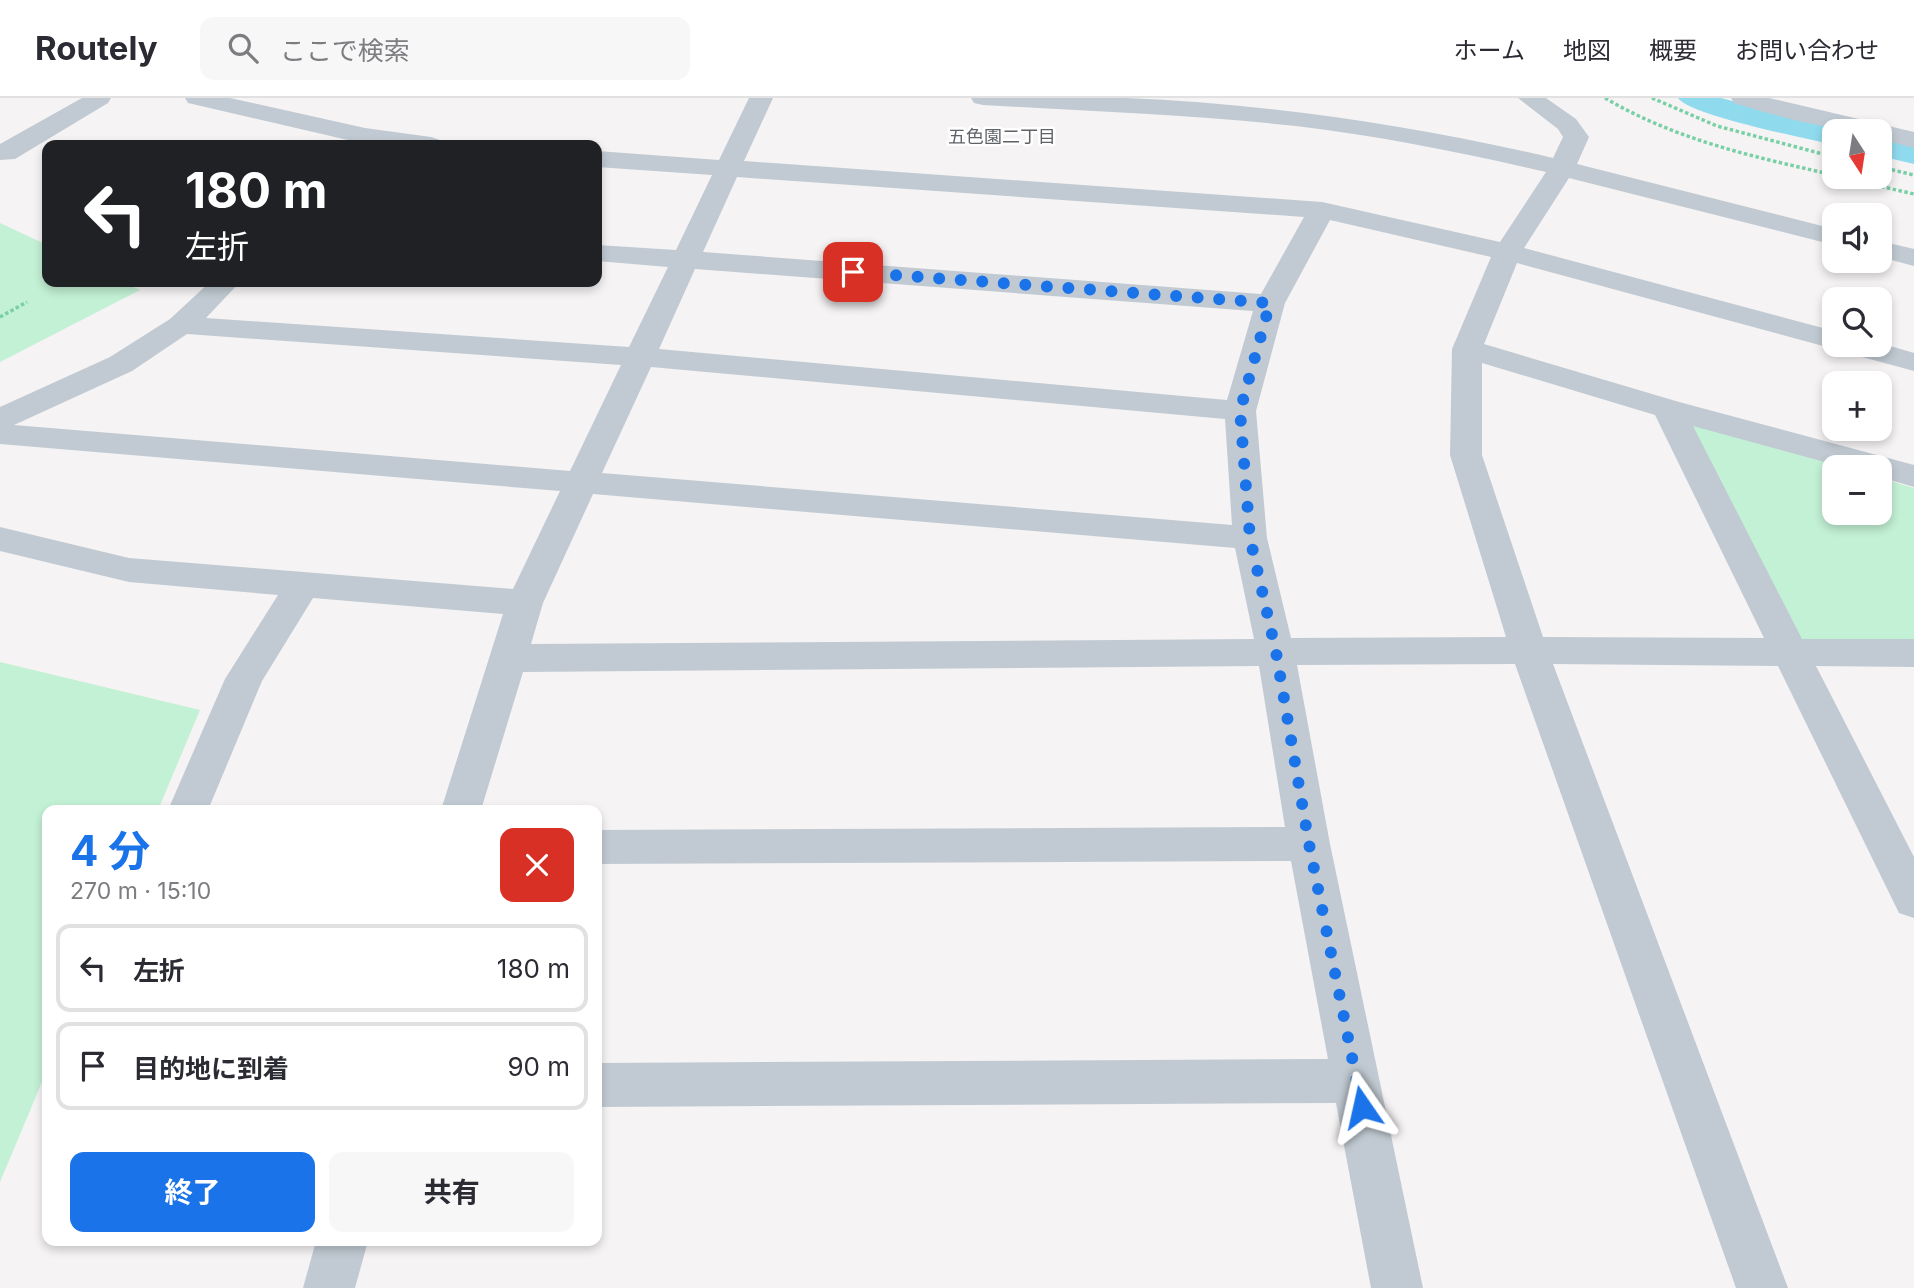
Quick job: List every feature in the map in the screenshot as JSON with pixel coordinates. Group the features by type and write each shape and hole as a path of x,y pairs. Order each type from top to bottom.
{"street":[{"path":"0,152 6,154 99,98"},
{"path":"197,98 356,140"},
{"path":"463,805 525,603 761,98"},
{"path":"984,98 1295,119 1399,134 1562,168 1822,234"},
{"path":"1530,98 1567,124 1576,137 1562,168 1507,252 1467,349 1466,455 1529,650 1762,1288"},
{"path":"1743,98 1822,119"},
{"path":"1892,135 1914,139"},
{"path":"602,159 1322,210 1507,252 1822,337"},
{"path":"1322,210 1270,303 1240,411 1250,538 1276,652 1309,844 1397,1288"},
{"path":"1892,252 1914,258"},
{"path":"602,253 1270,303"},
{"path":"0,419 121,364 181,325 221,287"},
{"path":"181,325 641,357 1240,411"},
{"path":"1467,349 1668,409 1914,476"},
{"path":"1892,356 1914,362"},
{"path":"1668,409 1791,652 1901,846 1914,900"},
{"path":"0,434 1250,538"},
{"path":"0,539 129,570 525,603"},
{"path":"190,805 244,679 303,584"},
{"path":"508,659 1529,650 1914,653"},
{"path":"602,846 1309,844"},
{"path":"602,1085 1357,1081"},
{"path":"329,1288 341,1246"}],"path":[{"path":"1605,98 1646,121 1701,140 1747,155 1822,172"},
{"path":"1892,170 1914,175"},
{"path":"1892,189 1914,194"},
{"path":"0,317 27,302"}],"green space":[{"path":"0,223 42,243 42,287 134,287 140,290 0,362"},
{"path":"1683,419 1822,461 1822,525 1892,525 1892,482 1914,488 1914,644 1799,644"},
{"path":"0,662 200,710 160,805 42,805 42,1082 0,1182"}],"waterway":[{"path":"1693,98 1727,110 1822,133"},
{"path":"1892,150 1914,155"}],"district":[{"name":"五色園二丁目","path":"1002,137"}],"route":[{"path":"853,272 1270,303 1240,411 1250,538 1276,652 1309,844 1362,1107"}]}
